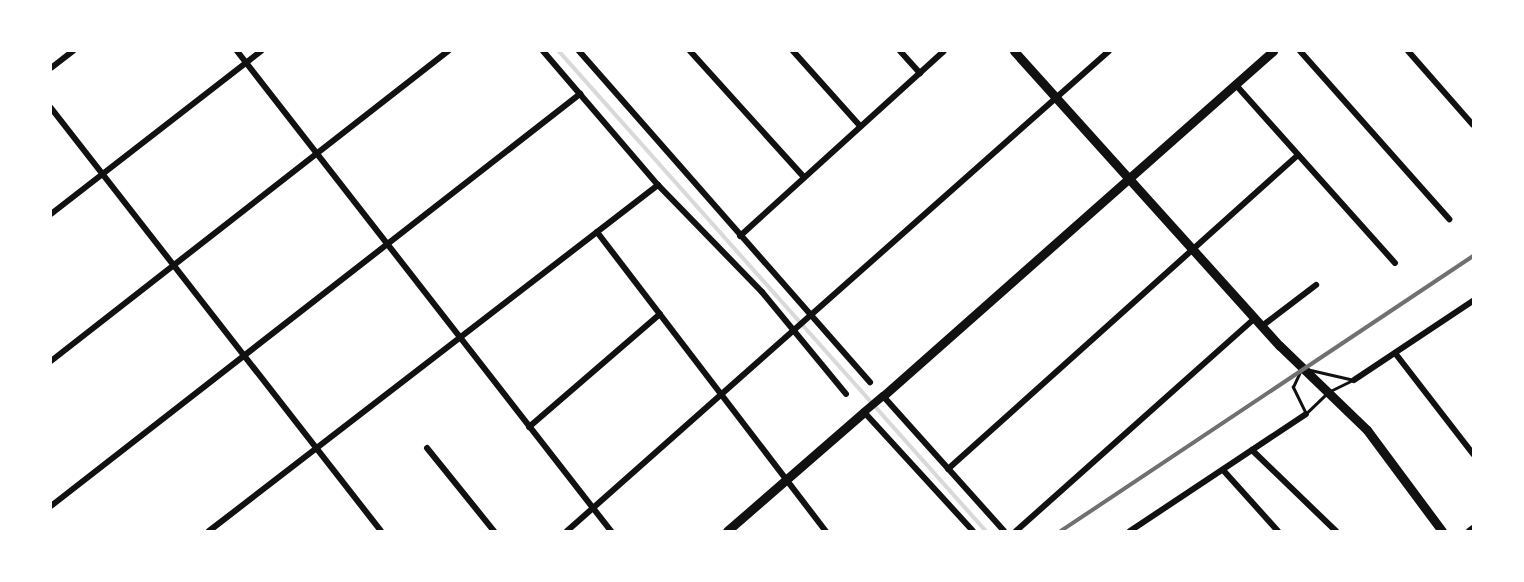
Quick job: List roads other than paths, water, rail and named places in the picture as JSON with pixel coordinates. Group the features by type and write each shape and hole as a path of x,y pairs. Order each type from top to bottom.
{"main road":[{"path":"1014,51 1262,326 1367,430 1442,531"},
{"path":"883,396 1273,51"},
{"path":"727,531 864,412"}],"street":[{"path":"51,68 73,51"},
{"path":"237,51 611,531"},
{"path":"51,214 261,51"},
{"path":"51,361 448,51"},
{"path":"543,51 658,185 794,332 846,394"},
{"path":"580,51 870,382"},
{"path":"690,51 804,177"},
{"path":"793,51 860,126"},
{"path":"900,51 920,72"},
{"path":"740,236 944,51"},
{"path":"567,531 1109,51"},
{"path":"1300,51 1449,219"},
{"path":"1408,51 1473,125"},
{"path":"1235,84 1395,263"},
{"path":"51,506 580,94"},
{"path":"51,108 381,531"},
{"path":"948,469 1298,155"},
{"path":"209,531 658,185"},
{"path":"597,232 826,531"},
{"path":"1262,326 1316,285"},
{"path":"1354,380 1473,301"},
{"path":"529,427 660,314"},
{"path":"1016,531 1255,318"},
{"path":"1395,353 1473,454"},
{"path":"973,531 864,412 883,396 1004,531"},
{"path":"1130,531 1306,414"},
{"path":"427,448 494,531"},
{"path":"1252,450 1336,531"},
{"path":"1223,470 1278,531"},
{"path":"1469,531 1473,528"}],"waterway":[{"path":"559,51 986,531"}],"railway":[{"path":"1061,531 1473,256"}]}
